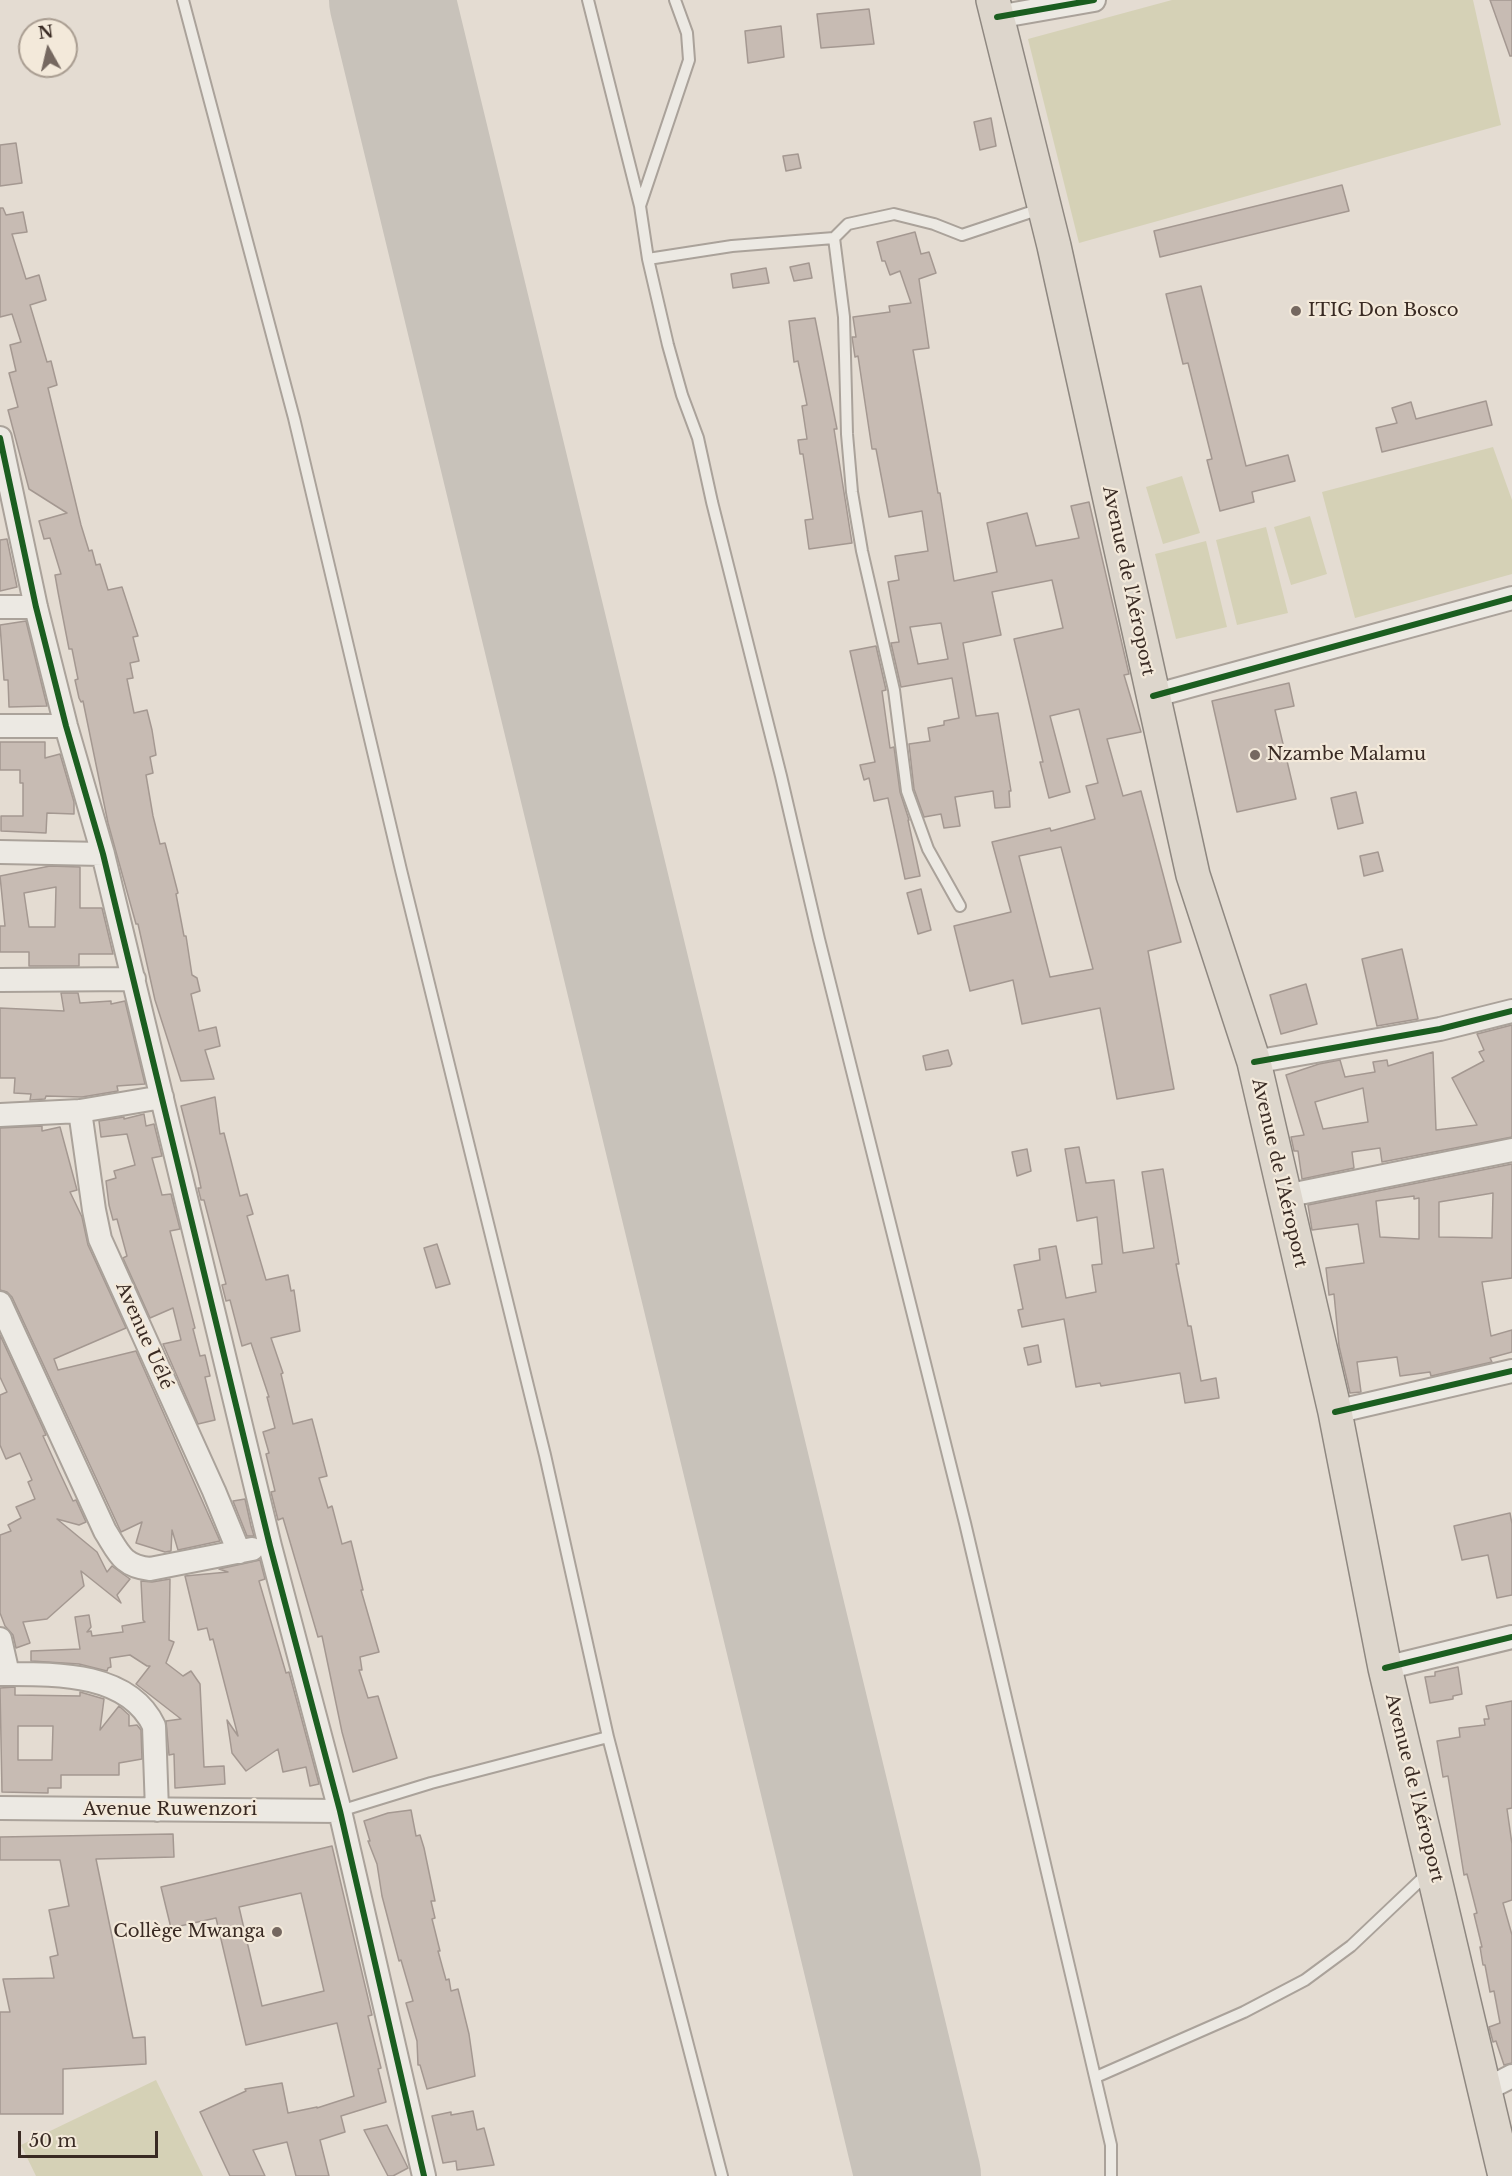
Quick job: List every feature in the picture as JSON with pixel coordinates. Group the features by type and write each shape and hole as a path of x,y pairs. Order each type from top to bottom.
{"highway":[{"name":"Avenue de l'Aéroport","path":"995,8 1045,209 1193,875 1254,1062 1335,1412 1385,1668 1433,1869 1499,2083 1505,2176"}],"street":[{"path":"995,8 1094,0"},
{"path":"0,438 36,607 66,726 103,854 270,1546 340,1811 424,2176"},
{"path":"1153,696 1512,598"},
{"path":"0,607 36,607"},
{"path":"0,726 66,726"},
{"path":"0,852 103,854"},
{"path":"0,980 134,980"},
{"path":"1254,1062 1440,1029 1512,1011"},
{"path":"0,1115 80,1111 162,1097"},
{"name":"Avenue Uélé","path":"80,1111 100,1239 214,1491 239,1552"},
{"path":"1285,1196 1512,1150"},
{"path":"0,1303 105,1531 125,1561 135,1567 150,1569 270,1546"},
{"path":"1335,1412 1512,1371"},
{"path":"1385,1668 1512,1638"},
{"path":"0,1639 4,1674 74,1677 90,1680 122,1692 148,1713 154,1726 157,1810"},
{"name":"Avenue Ruwenzori","path":"0,1808 340,1811"}],"lane":[{"path":"183,0 294,418 401,870 545,1455 608,1737 722,2176"},
{"path":"588,0 640,206 648,259 668,345 682,395 698,438 819,939 965,1523 1120,2176"},
{"path":"640,206 689,60 687,33 675,0"},
{"path":"648,259 732,246 834,238 848,224 894,213 934,224 962,235 1045,209"},
{"path":"834,238 844,317 847,435 852,492 862,551 894,690 907,791 928,849 960,906"},
{"path":"340,1811 431,1783 608,1737"},
{"path":"1096,2077 1244,2012 1305,1980 1351,1946 1433,1869"},
{"path":"1111,2145 1111,2176"}],"shaded area":[{"path":"1172,0 1473,0 1501,125 1079,243 1028,39"},
{"path":"1493,447 1512,500 1512,574 1355,618 1322,492"},
{"path":"1182,476 1200,533 1163,544 1146,487"},
{"path":"1310,516 1327,574 1291,585 1274,527"},
{"path":"1266,527 1288,613 1237,625 1216,540"},
{"path":"1206,541 1227,627 1176,639 1155,554"},
{"path":"156,2080 203,2176 36,2176 21,2145"}],"building":[{"path":"1490,0 1512,0 1512,56 1510,56"},
{"path":"869,9 874,44 821,48 817,14"},
{"path":"781,26 784,57 748,63 745,31"},
{"path":"991,118 996,146 980,150 974,122"},
{"path":"16,143 22,183 0,186 0,145"},
{"path":"798,154 801,168 786,171 783,156"},
{"path":"1342,185 1349,211 1160,257 1154,231"},
{"path":"0,208 3,208 6,215 23,212 27,232 12,234 26,279 39,275 46,300 30,305 47,362 51,361 57,385 48,388 81,525 89,551 92,550 96,565 100,564 108,590 122,587 138,636 133,637 139,661 130,663 133,678 127,679 134,713 147,710 152,730 156,755 150,757 153,773 146,775 153,816 160,844 165,843 178,893 176,894 192,975 197,978 200,991 191,994 199,1031 216,1027 220,1046 205,1050 214,1079 181,1081 155,1000 138,924 136,924 108,823 83,701 81,702 79,698 75,680 78,679 72,649 69,649 58,592 55,575 61,574 50,538 44,539 39,521 67,513 29,489 8,410 18,407 9,373 16,371 10,345 21,342 12,314 0,317"},
{"path":"915,232 921,254 929,252 936,273 919,279 929,348 913,350 954,581 997,572 987,523 1027,513 1036,546 1079,538 1071,506 1089,502 1129,674 1124,675 1141,732 1107,739 1123,796 1141,791 1181,942 1148,951 1174,1089 1117,1099 1100,1008 1022,1024 1013,980 970,991 954,926 1011,912 992,842 1050,828 1051,831 1095,819 1086,786 1098,783 1079,709 1050,716 1070,792 1049,798 1040,762 1043,762 1014,639 1063,628 1052,580 992,592 1001,635 963,643 976,716 998,713 1011,791 1009,791 1010,807 995,808 993,791 955,797 960,826 944,828 941,814 924,817 914,789 909,744 930,741 928,728 944,725 944,721 959,718 952,678 901,687 891,643 899,642 888,582 899,580 895,556 928,551 922,511 889,517 876,449 872,449 858,356 855,357 852,337 856,337 853,317 890,312 889,306 911,303 900,271 890,275 885,261 882,261 877,242","holes":["941,623 948,659 918,664 910,627","1061,847 1093,969 1050,977 1019,856"]},
{"path":"809,263 812,278 794,281 790,267"},
{"path":"766,268 769,283 733,288 731,274"},
{"path":"1201,286 1246,466 1288,455 1295,481 1252,492 1254,502 1220,511 1207,460 1212,459 1188,363 1183,364 1166,294"},
{"path":"815,318 837,429 834,429 852,543 809,549 805,520 813,519 803,454 800,454 798,440 807,439 802,406 807,405 798,361 794,362 789,321"},
{"path":"1486,401 1492,425 1382,452 1376,428 1397,423 1392,408 1411,402 1416,419"},
{"path":"7,539 17,587 0,591 0,540"},
{"path":"26,621 47,706 9,707 8,680 4,680 0,625"},
{"path":"876,646 886,690 882,691 890,748 894,747 900,792 909,820 920,876 905,879 888,798 874,801 869,778 864,780 860,765 875,762 850,651"},
{"name":"Nzambe Malamu","path":"1289,683 1294,706 1275,710 1296,799 1237,812 1212,701"},
{"path":"0,742 45,742 45,758 60,754 74,802 74,814 47,813 46,833 1,831 1,816 23,816 23,783 20,783 20,770 0,770"},
{"path":"1356,792 1363,823 1338,829 1331,798"},
{"path":"1378,852 1383,871 1364,876 1360,856"},
{"path":"50,866 80,867 80,908 102,908 113,954 79,954 79,966 29,966 29,952 0,952 0,926 5,926 0,876","holes":["56,887 55,927 29,927 24,893"]},
{"path":"921,889 931,930 918,934 907,893"},
{"path":"1402,949 1418,1019 1377,1026 1362,959"},
{"path":"1306,984 1317,1024 1281,1034 1270,995"},
{"path":"61,993 78,993 80,1003 111,1001 111,1004 125,1001 145,1084 117,1086 118,1091 82,1097 46,1096 45,1099 30,1100 31,1094 14,1093 15,1078 0,1078 0,1008 64,1011"},
{"path":"1512,1025 1512,1137 1382,1162 1380,1148 1352,1152 1354,1168 1302,1179 1298,1151 1294,1151 1291,1137 1304,1135 1286,1075 1340,1060 1345,1077 1375,1072 1373,1062 1387,1060 1388,1066 1433,1052 1436,1130 1477,1125 1452,1078 1484,1061 1479,1052 1484,1050 1477,1034","holes":["1363,1088 1368,1122 1323,1129 1315,1102"]},
{"path":"948,1050 952,1064 950,1066 926,1070 923,1056"},
{"path":"215,1097 220,1134 224,1133 240,1196 247,1194 253,1214 247,1216 266,1280 288,1275 291,1291 294,1290 300,1331 271,1338 283,1373 281,1374 293,1424 312,1419 327,1476 319,1478 328,1508 332,1506 342,1544 351,1541 363,1590 361,1590 379,1652 360,1657 362,1670 359,1670 368,1698 378,1696 397,1758 353,1772 342,1732 322,1636 318,1637 283,1518 278,1520 271,1492 275,1491 263,1432 275,1428 267,1397 269,1397 251,1343 242,1346 230,1300 226,1301 222,1285 226,1284 204,1200 201,1200 198,1173 181,1106"},
{"path":"144,1114 146,1126 154,1124 162,1156 152,1158 162,1195 171,1194 180,1229 170,1231 200,1356 205,1355 210,1376 205,1377 215,1420 198,1424 163,1344 181,1340 173,1308 150,1318 123,1258 127,1256 117,1219 113,1220 109,1205 106,1181 116,1178 114,1171 135,1165 127,1134 101,1137 99,1121 124,1117 124,1119"},
{"path":"42,1126 42,1131 60,1127 77,1190 70,1192 82,1217 88,1245 126,1328 54,1359 58,1370 136,1351 220,1541 178,1550 172,1530 171,1551 165,1552 136,1543 142,1522 121,1532 12,1297 0,1290 0,1128"},
{"path":"1079,1147 1086,1183 1114,1180 1123,1253 1154,1248 1142,1172 1163,1169 1179,1264 1176,1264 1201,1381 1216,1378 1219,1398 1185,1403 1180,1373 1101,1386 1100,1383 1076,1387 1064,1319 1022,1327 1018,1310 1023,1309 1014,1265 1040,1260 1039,1249 1056,1246 1066,1298 1096,1292 1092,1265 1102,1264 1097,1217 1077,1221 1065,1149"},
{"path":"1027,1149 1031,1171 1017,1176 1012,1152"},
{"path":"1512,1164 1512,1278 1482,1282 1491,1336 1512,1330 1512,1352 1490,1358 1492,1362 1431,1376 1430,1372 1400,1376 1397,1357 1357,1362 1361,1392 1350,1393 1339,1346 1334,1294 1329,1295 1326,1268 1364,1263 1358,1224 1312,1230 1308,1205","holes":["1493,1193 1492,1238 1439,1237 1439,1202","1414,1196 1414,1199 1419,1198 1419,1239 1380,1237 1376,1201"]},
{"path":"437,1244 450,1284 436,1288 424,1248"},
{"path":"0,1335 46,1435 43,1436 58,1469 86,1522 79,1525 57,1519 97,1552 107,1572 112,1566 130,1579 117,1595 121,1603 81,1571 84,1586 47,1619 23,1622 30,1643 16,1648 13,1635 5,1626 0,1613 0,1535 11,1531 8,1525 21,1518 16,1507 35,1499 28,1482 32,1480 20,1453 6,1459 0,1445 0,1395 7,1392 0,1377"},
{"path":"1038,1345 1041,1362 1028,1365 1024,1348"},
{"path":"245,1499 254,1536 247,1536 233,1501"},
{"path":"1510,1513 1512,1595 1497,1598 1488,1555 1462,1560 1454,1526"},
{"path":"260,1560 265,1579 259,1581 286,1673 289,1672 319,1784 310,1786 306,1767 283,1772 278,1749 246,1771 232,1753 227,1720 238,1736 213,1639 210,1640 207,1628 198,1630 185,1576 228,1572 219,1569"},
{"path":"170,1579 169,1640 174,1642 166,1663 183,1676 191,1671 200,1684 204,1767 224,1766 225,1784 175,1788 174,1754 169,1755 166,1721 181,1719 136,1684 150,1666 130,1655 110,1658 111,1667 107,1671 79,1664 31,1661 31,1651 80,1649 75,1617 89,1615 91,1627 87,1632 91,1631 92,1636 123,1632 122,1626 145,1622 141,1581"},
{"path":"1458,1667 1462,1694 1453,1696 1453,1699 1430,1703 1425,1677 1435,1676 1435,1672"},
{"path":"15,1687 15,1695 80,1696 80,1692 104,1699 100,1730 119,1706 129,1715 129,1726 137,1725 141,1730 142,1759 119,1763 119,1775 61,1775 61,1788 48,1788 48,1793 2,1792 0,1688","holes":["18,1726 53,1726 52,1760 18,1760"]},
{"path":"1512,1701 1512,1808 1507,1809 1512,1844 1512,1900 1503,1903 1512,1935 1512,2063 1504,2065 1489,2027 1500,2023 1494,1991 1490,1992 1485,1965 1483,1965 1480,1947 1482,1947 1474,1914 1477,1913 1467,1874 1464,1875 1448,1776 1443,1777 1437,1741 1460,1737 1459,1728 1485,1725 1484,1719 1489,1719 1486,1706"},
{"path":"411,1810 416,1836 420,1835 424,1848 435,1901 431,1901 435,1918 432,1919 440,1951 438,1951 446,1980 449,1979 451,1991 458,1989 469,2034 475,2076 427,2089 420,2065 418,2065 417,2041 406,2003 413,2001 401,1960 399,1961 382,1896 377,1864 368,1841 370,1841 364,1821 388,1813"},
{"path":"173,1834 174,1857 96,1859 133,2038 145,2037 146,2064 63,2069 63,2114 0,2114 0,2012 10,2012 3,1979 54,1978 50,1957 58,1955 49,1910 69,1906 60,1860 0,1860 0,1837"},
{"path":"332,1846 372,2015 368,2016 381,2068 378,2069 386,2102 341,2116 345,2132 320,2140 329,2176 296,2176 287,2142 253,2150 265,2176 230,2176 200,2112 246,2091 245,2089 282,2083 288,2113 317,2108 354,2096 337,2023 246,2045 216,1918 171,1928 161,1887","holes":["301,1893 324,1991 262,2006 239,1907"]},
{"path":"473,2111 477,2130 484,2128 494,2165 457,2170 456,2161 443,2163 432,2116"},
{"path":"387,2125 408,2168 393,2176 388,2176 364,2130"}],"runway":[{"path":"392,0 918,2176"}],"cycle path":[{"path":"997,17 1094,0"},
{"path":"0,438 36,607 66,726 103,854 270,1546 340,1811 424,2176"},
{"path":"1153,696 1512,598"},
{"path":"1254,1062 1440,1029 1512,1011"},
{"path":"1335,1412 1512,1371"},
{"path":"1385,1668 1512,1637"}],"place":[{"name":"ITIG Don Bosco","path":"1296,311"},
{"name":"Nzambe Malamu","path":"1255,755"},
{"name":"Collège Mwanga","path":"277,1932"}]}
